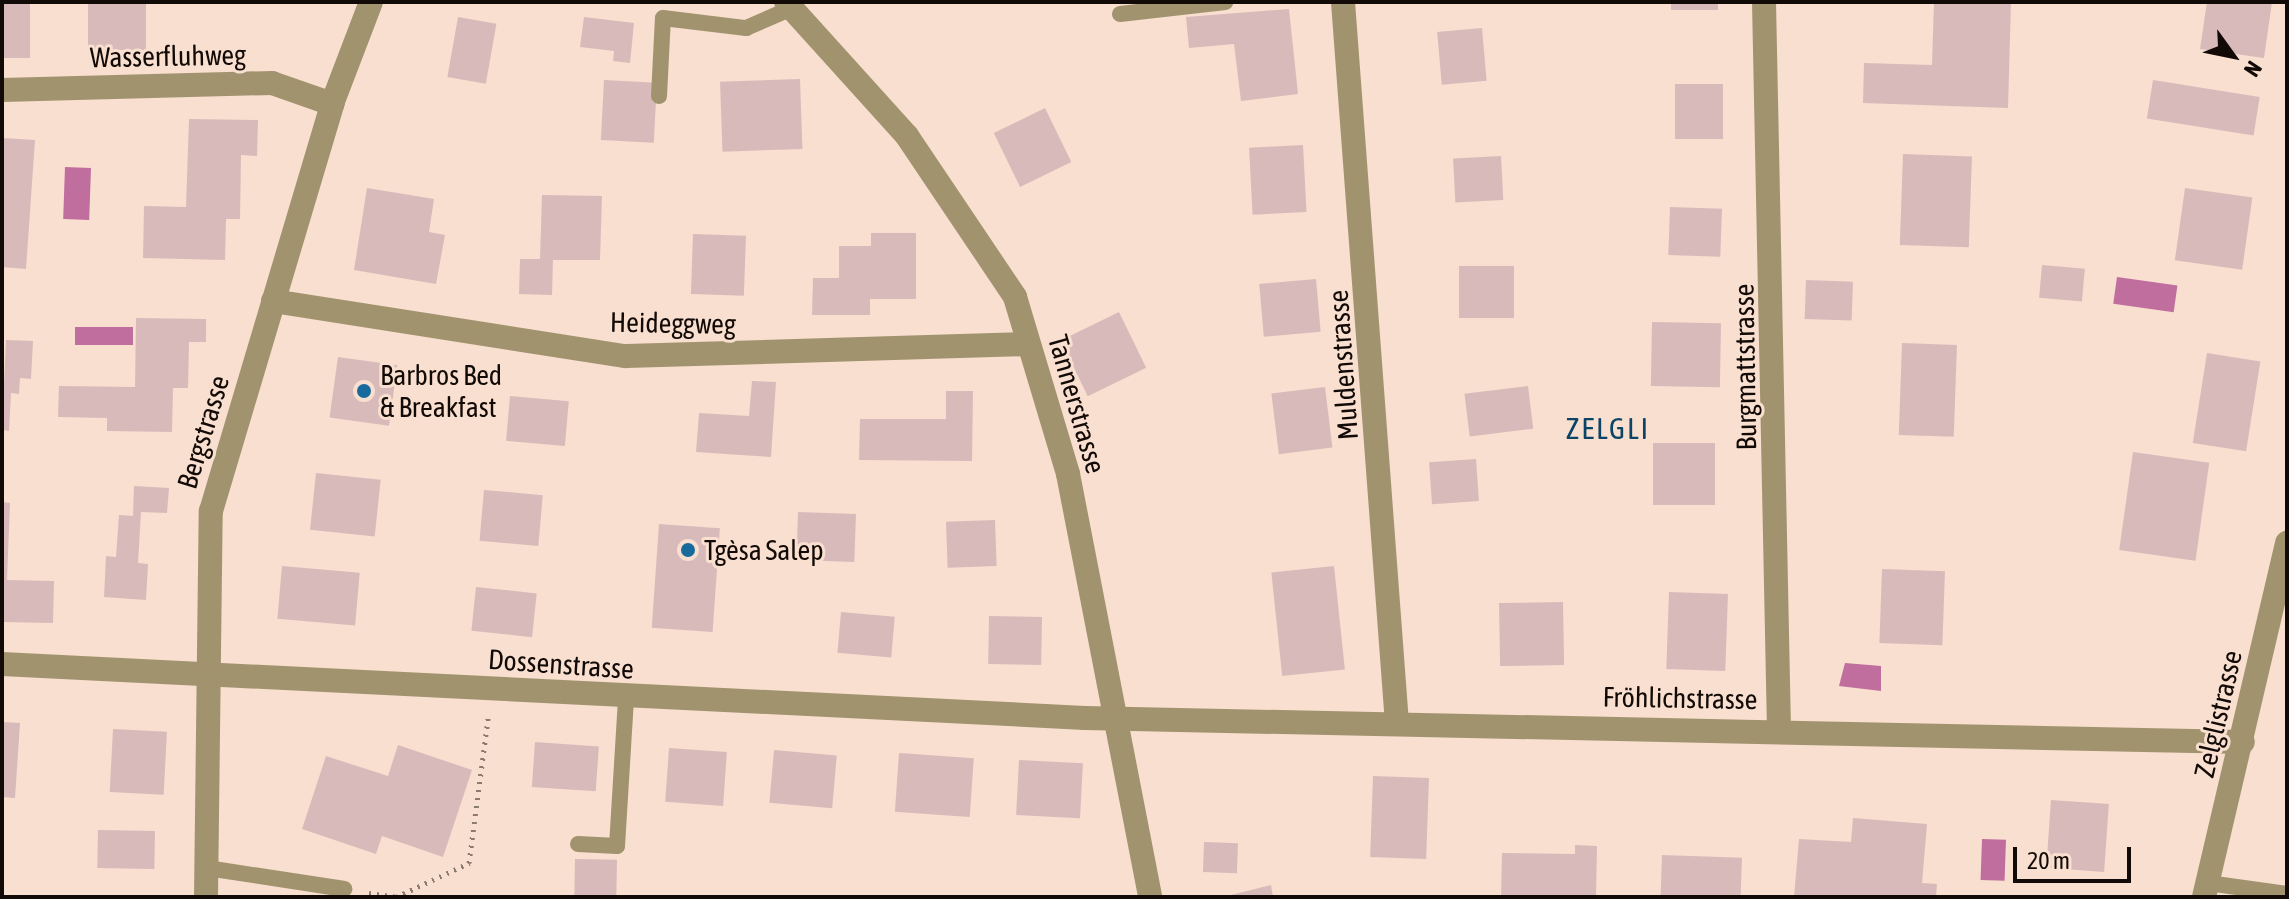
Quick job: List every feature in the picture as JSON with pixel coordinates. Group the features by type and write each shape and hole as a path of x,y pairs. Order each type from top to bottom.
{"street":[{"name":"Bergstrasse","path":"206,897 205,670 211,511 332,104 371,2"},
{"name":"Muldenstrasse","path":"1343,2 1397,724"},
{"name":"Burgmattstrasse","path":"1764,2 1779,730"},
{"name":"Tannerstrasse","path":"789,5 907,136 1015,297 1068,474 1150,897"},
{"name":"Wasserfluhweg","path":"2,90 272,83 332,104"},
{"name":"Heideggweg","path":"273,301 626,356 1028,344"},
{"name":"Zelglistrasse","path":"2206,890 2286,555"},
{"name":"Dossenstrasse","path":"2,664 205,670 626,699 1116,718"},
{"name":"Fröhlichstrasse","path":"1116,718 2243,742"}],"lane":[{"path":"1120,14 1225,2"},
{"path":"659,96 663,18 746,28 789,5"},
{"path":"578,844 617,846 626,699"},
{"path":"207,868 344,889"},
{"path":"2206,890 2287,894"}],"path":[{"path":"344,889 396,897 469,863 492,689"}],"shaded area":[{"path":"65,167 91,168 89,220 63,219"},
{"path":"2117,277 2177,285 2174,312 2113,304"},
{"path":"75,327 133,327 133,345 75,345"},
{"path":"1845,663 1881,666 1881,691 1839,686"},
{"path":"1982,839 2006,840 2005,881 1981,880"}],"building":[{"path":"2,2 30,2 30,58 2,58"},
{"path":"88,2 146,2 146,50 88,50"},
{"path":"1671,2 1718,2 1718,10 1671,10"},
{"path":"1934,2 2011,2 2008,108 1863,103 1864,63 1932,65"},
{"path":"2207,2 2272,2 2264,58 2200,49"},
{"path":"1289,9 1298,94 1241,101 1234,44 1189,48 1186,17"},
{"path":"458,17 496,24 486,84 447,77"},
{"path":"584,17 634,23 630,63 613,61 614,51 580,47"},
{"path":"1482,28 1487,81 1442,85 1437,32"},
{"path":"800,79 802,149 722,152 720,82"},
{"path":"604,80 657,83 654,143 601,140"},
{"path":"2153,80 2260,97 2254,135 2147,119"},
{"path":"1675,84 1723,84 1723,139 1675,139"},
{"path":"1045,108 1071,162 1020,187 994,133"},
{"path":"189,119 258,120 257,156 241,155 240,219 226,219 225,260 143,258 144,206 186,207"},
{"path":"2,138 35,140 26,269 2,267"},
{"path":"1303,145 1307,212 1253,215 1249,148"},
{"path":"1903,154 1972,156 1969,247 1900,245"},
{"path":"1501,156 1503,200 1455,202 1453,159"},
{"path":"367,188 434,199 429,232 445,235 436,284 354,270"},
{"path":"2185,188 2252,197 2242,270 2175,260"},
{"path":"542,195 602,196 600,260 553,260 552,295 519,294 520,259 540,259"},
{"path":"1670,207 1722,209 1720,257 1668,255"},
{"path":"871,233 916,233 916,299 870,299 870,315 812,315 813,278 839,278 839,246 871,246"},
{"path":"693,234 746,236 744,296 691,294"},
{"path":"2042,265 2085,269 2082,302 2039,298"},
{"path":"1459,266 1514,266 1514,318 1459,318"},
{"path":"1316,279 1321,332 1264,337 1259,284"},
{"path":"1806,280 1853,282 1852,321 1805,319"},
{"path":"1119,312 1146,368 1088,396 1061,340"},
{"path":"136,318 206,319 206,342 189,342 188,388 173,388 172,432 107,431 107,418 58,417 59,386 135,387"},
{"path":"1652,322 1721,323 1720,387 1651,386"},
{"path":"6,340 33,341 31,379 20,378 19,394 11,393 9,431 2,430"},
{"path":"1902,343 1957,345 1954,437 1899,435"},
{"path":"2207,353 2260,361 2246,451 2193,443"},
{"name":"Barbros Bed & Breakfast","path":"338,357 397,365 389,426 330,417"},
{"path":"752,381 776,382 771,457 696,452 699,413 749,416"},
{"path":"1528,386 1533,429 1470,436 1464,394"},
{"path":"1325,387 1332,448 1279,454 1271,394"},
{"path":"946,391 973,391 972,461 859,460 860,419 946,419"},
{"path":"510,396 569,401 565,446 506,441"},
{"path":"1653,443 1715,443 1715,505 1653,505"},
{"path":"2133,452 2209,463 2195,561 2119,550"},
{"path":"1476,459 1479,501 1432,504 1429,462"},
{"path":"316,473 381,480 375,536 310,530"},
{"path":"134,486 169,488 167,513 141,512 138,563 148,564 146,600 104,597 106,556 116,557 119,515 133,516"},
{"path":"484,490 543,495 538,546 480,541"},
{"path":"2,502 10,503 7,580 54,581 53,623 2,622"},
{"path":"798,512 856,514 854,562 796,560"},
{"path":"995,520 997,566 948,568 946,522"},
{"path":"659,524 720,528 713,632 652,628"},
{"path":"282,566 360,573 355,626 277,619"},
{"path":"1334,566 1345,669 1282,676 1271,573"},
{"path":"1882,569 1945,571 1942,645 1879,643"},
{"path":"476,587 537,593 532,637 471,631"},
{"path":"1669,592 1728,594 1725,671 1666,669"},
{"path":"1563,602 1564,665 1500,666 1499,603"},
{"path":"841,612 895,617 891,658 837,653"},
{"path":"989,616 1042,617 1041,665 988,664"},
{"path":"2,722 20,723 15,798 2,797"},
{"path":"113,729 167,732 164,795 110,792"},
{"path":"535,742 599,746 596,791 532,787"},
{"path":"398,745 472,770 443,857 382,836 376,854 302,829 326,756 388,776"},
{"path":"669,748 727,752 723,806 665,802"},
{"path":"774,750 837,755 832,808 769,803"},
{"path":"899,753 974,758 970,817 895,812"},
{"path":"1019,760 1083,763 1080,818 1016,815"},
{"path":"1373,776 1429,778 1426,859 1370,857"},
{"path":"2051,800 2109,804 2104,872 2046,868"},
{"path":"1853,818 1927,824 1922,883 1937,884 1936,897 1794,897 1799,839 1851,842"},
{"path":"98,830 155,831 154,869 97,868"},
{"path":"1204,842 1238,843 1237,873 1203,872"},
{"path":"1575,845 1597,846 1596,897 1501,897 1502,853 1575,854"},
{"path":"1662,855 1742,858 1741,897 1661,897"},
{"path":"575,859 617,860 616,897 574,897"},
{"path":"1271,885 1273,897 1227,897 1227,896"}],"place":[{"name":"Barbros Bed & Breakfast","path":"364,391"},
{"name":"Tgèsa Salep","path":"688,550"}],"district":[{"name":"ZELGLI","path":"1608,428"}]}
